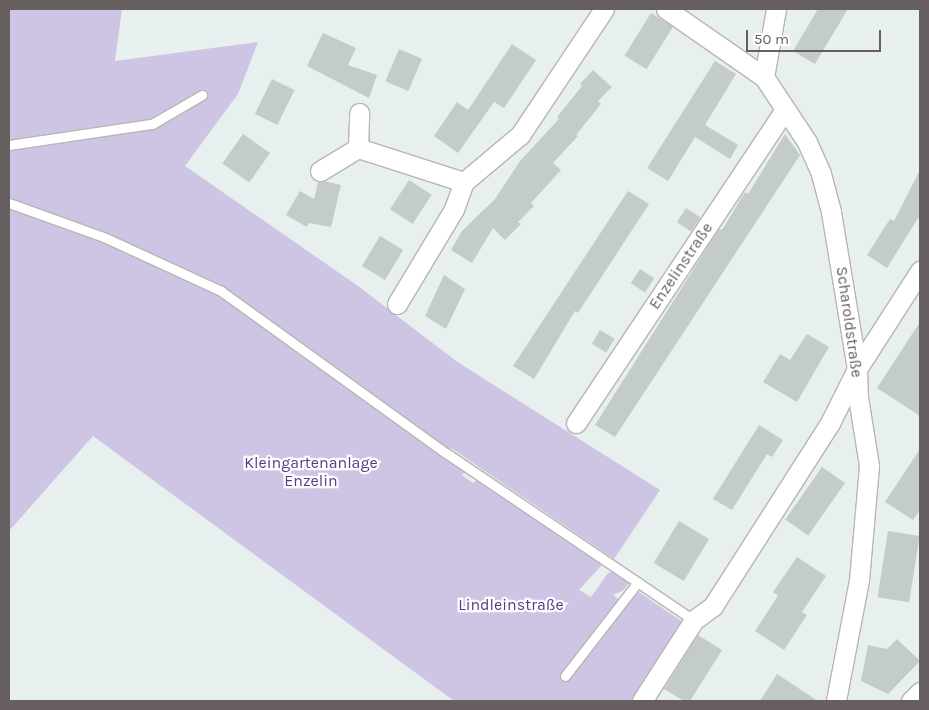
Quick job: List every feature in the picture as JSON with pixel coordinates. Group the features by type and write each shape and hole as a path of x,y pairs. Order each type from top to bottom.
{"street":[{"path":"397,304 454,209 464,182 520,135 604,9"},
{"name":"Scharoldstraße","path":"666,9 764,78 807,142 821,174 840,259 858,369 858,397 868,466 859,580 836,701"},
{"path":"764,78 776,9"},
{"name":"Enzelinstraße","path":"576,423 785,110"},
{"path":"358,148 359,114"},
{"path":"320,171 358,148 464,182"},
{"path":"642,701 694,620 713,606 830,423 858,369 920,271"},
{"path":"911,701 920,692"}],"lane":[{"path":"9,145 152,124 202,94"},
{"path":"9,203 106,238 221,290 446,453 694,620"},
{"path":"565,676 638,582"}],"green space":[{"path":"9,9 122,9 115,61 258,42 238,94 185,166 358,286 456,361 660,490 614,559 451,448 445,455 466,471 462,475 473,483 478,479 602,565 579,590 591,597 608,573 612,572 629,583 624,590 613,595 627,606 639,592 684,623 633,701 454,701 93,436 9,531"}],"building":[{"path":"818,9 848,9 815,64 793,51"},
{"path":"651,13 673,27 647,69 625,55"},
{"path":"323,33 356,48 348,65 377,75 369,98 307,66"},
{"path":"512,44 536,60 504,108 494,102 458,153 434,136 457,102 468,110"},
{"path":"399,49 422,59 408,91 385,81"},
{"path":"715,61 736,74 705,125 738,145 730,159 695,137 668,181 647,168"},
{"path":"593,70 612,87 598,101 601,104 576,135 578,136 553,163 561,170 531,203 534,206 518,222 521,224 505,240 493,228 472,263 451,250 462,231 495,199 520,161 559,119 557,117 582,86 580,84"},
{"path":"272,79 294,90 277,125 255,114"},
{"path":"243,134 270,153 249,182 222,163"},
{"path":"785,134 800,155 615,437 595,425 719,229 722,230 745,192 748,194"},
{"path":"920,170 920,215 887,268 867,255 890,219 894,221"},
{"path":"409,180 432,195 413,224 390,209"},
{"path":"324,181 341,185 331,227 309,223 307,227 286,215 300,191 314,199 318,182"},
{"path":"628,191 649,204 578,313 575,311 534,379 513,366"},
{"path":"686,208 700,217 691,232 677,222"},
{"path":"380,236 403,250 385,280 362,266"},
{"path":"640,269 654,278 645,293 631,283"},
{"path":"444,275 465,289 446,329 425,316"},
{"path":"920,322 920,416 877,388"},
{"path":"600,330 615,339 606,352 592,344"},
{"path":"807,334 829,347 797,402 763,382 780,354 790,360"},
{"path":"759,425 783,440 772,457 767,454 732,510 713,499"},
{"path":"920,449 920,510 913,520 885,502"},
{"path":"822,467 845,483 808,535 785,519"},
{"path":"679,521 709,539 684,581 654,563"},
{"path":"888,531 920,536 909,602 878,597"},
{"path":"797,557 826,576 802,612 807,615 784,650 755,631 778,596 773,592"},
{"path":"698,635 722,650 690,701 684,701 664,689"},
{"path":"897,639 920,661 888,694 861,681 868,645 887,649"},
{"path":"777,674 818,701 760,701"}],"park label":[{"name":"Kleingartenanlage Enzelin","path":"311,472"},
{"name":"Lindleinstraße","path":"511,605"}]}
